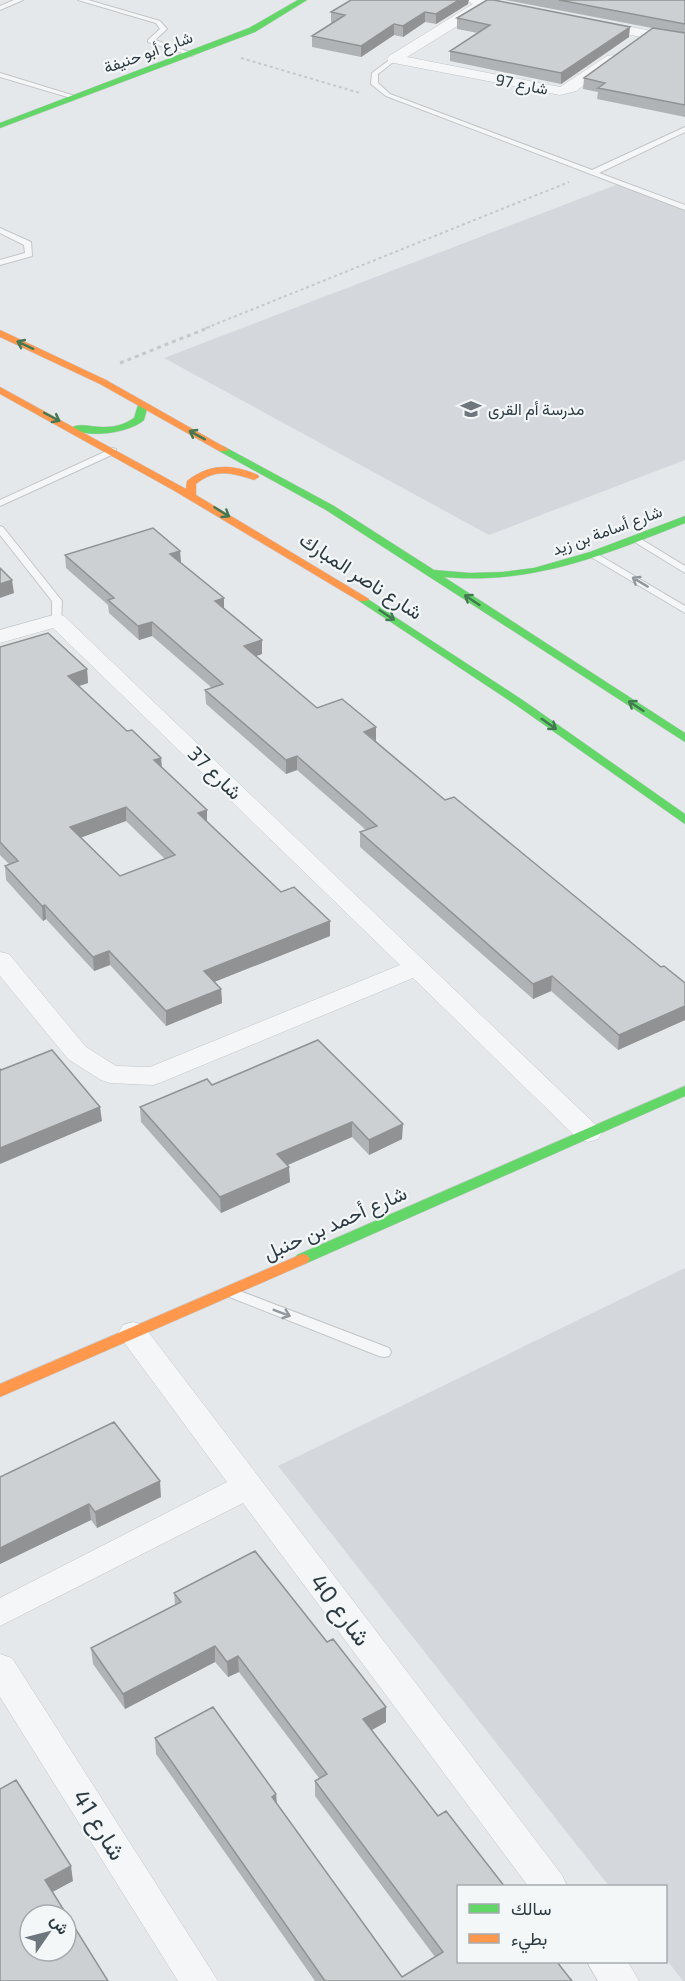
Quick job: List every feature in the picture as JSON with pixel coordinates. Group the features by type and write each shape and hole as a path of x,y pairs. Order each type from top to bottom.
{"street":[{"name":"شارع أبو حنيفة","path":"0,126 252,30 303,0"},
{"path":"394,59 478,1 531,12"},
{"name":"شارع 97","path":"394,59 560,91 570,88 653,35 589,23"},
{"name":"شارع ناصر المبارك","path":"0,333 90,376 330,508 685,738"},
{"name":"شارع ناصر المبارك","path":"0,390 192,494 373,606 501,691 685,820"},
{"path":"71,428 96,431 125,428 140,420 143,405"},
{"path":"192,494 191,483 199,475 217,468 230,468 246,472 306,505 330,508"},
{"name":"شارع أسامة بن زيد","path":"427,571 459,577 493,578 540,572 594,555 685,519"},
{"name":"شارع أسامة بن زيد","path":"520,587 540,572"},
{"path":"512,605 518,625 525,634"},
{"path":"0,637 57,620"},
{"name":"شارع 37","path":"57,620 588,1133"},
{"path":"0,960 77,1053 110,1074 153,1076 416,968"},
{"name":"شارع أحمد بن حنبل","path":"0,1391 685,1091"},
{"name":"شارع 40","path":"133,1333 547,1885"},
{"path":"0,1613 247,1486"},
{"name":"شارع 41","path":"0,1668 199,1981"},
{"path":"607,1963 620,1981"}],"lane":[{"path":"0,8 20,0"},
{"path":"81,0 158,22 164,29 150,41 192,54"},
{"path":"394,59 375,73 374,84 388,95 685,208"},
{"path":"0,75 73,98"},
{"path":"592,172 685,129"},
{"path":"0,230 28,244 30,249 29,254 0,263"},
{"path":"0,503 113,451"},
{"path":"0,529 57,601 57,620"},
{"path":"636,539 685,570"},
{"path":"594,555 685,610"},
{"path":"228,1291 384,1352"}],"path":[{"path":"209,47 351,93 388,95"},
{"path":"90,376 592,172"}],"shaded area":[{"name":"مدرسة أم القرى","path":"621,183 685,210 685,460 489,535 164,358"},
{"path":"685,1268 685,1981 667,1960 667,1885 608,1885 278,1466"}],"building":[{"path":"351,0 459,0 436,14 425,12 403,26 394,24 361,46 312,36 345,15 331,12"},
{"path":"487,0 630,27 561,73 450,51 490,25 457,18"},
{"path":"559,0 685,0 685,24"},
{"path":"653,28 685,33 685,105 598,88 605,83 584,78"},
{"path":"153,528 180,551 170,554 224,598 215,601 262,640 244,646 317,708 342,699 376,727 364,732 445,800 454,797 661,967 664,966 685,983 685,1006 619,1035 552,976 533,984 360,832 377,826 297,756 286,760 205,690 223,684 152,622 138,626 108,600 114,598 65,555"},
{"path":"0,568 12,580 0,584"},
{"path":"48,633 87,669 68,676 127,731 132,730 161,758 154,760 207,810 198,813 281,892 294,887 330,921 204,971 221,989 166,1011 109,951 93,957 5,866 18,861 0,842 0,647","holes":["126,807 175,855 120,876 70,827"]},
{"path":"318,1040 403,1124 369,1140 352,1122 277,1154 289,1167 220,1197 140,1107 207,1079 212,1085"},
{"path":"52,1050 100,1107 0,1148 0,1069"},
{"path":"114,1422 160,1481 95,1512 89,1504 0,1548 0,1477"},
{"path":"255,1551 327,1642 333,1639 386,1707 363,1719 438,1816 446,1811 503,1885 457,1885 457,1963 558,1963 572,1981 325,1981 155,1738 213,1707 276,1794 272,1797 402,1977 443,1952 315,1781 327,1774 238,1656 227,1662 215,1646 123,1694 91,1648 181,1602 174,1593"},
{"path":"16,1780 71,1866 45,1880 59,1903 18,1903 18,1963 78,1963 78,1933 108,1981 0,1981 0,1789"}],"traffic: fast":[{"path":"0,126 252,30 303,0"},
{"path":"76,428 100,430 124,427 139,420 143,405"},
{"path":"223,449 330,508 685,738"},
{"path":"436,573 470,576 534,571 593,555 685,519"},
{"path":"363,599 520,703 685,820"},
{"path":"302,1259 685,1091"}],"traffic: slow":[{"path":"0,333 103,382 223,449"},
{"path":"0,390 177,488 363,599"},
{"path":"192,494 191,483 213,470 229,469 254,477"},
{"path":"0,1391 302,1259"}],"place":[{"name":"مدرسة أم القرى","path":"471,409"}]}
